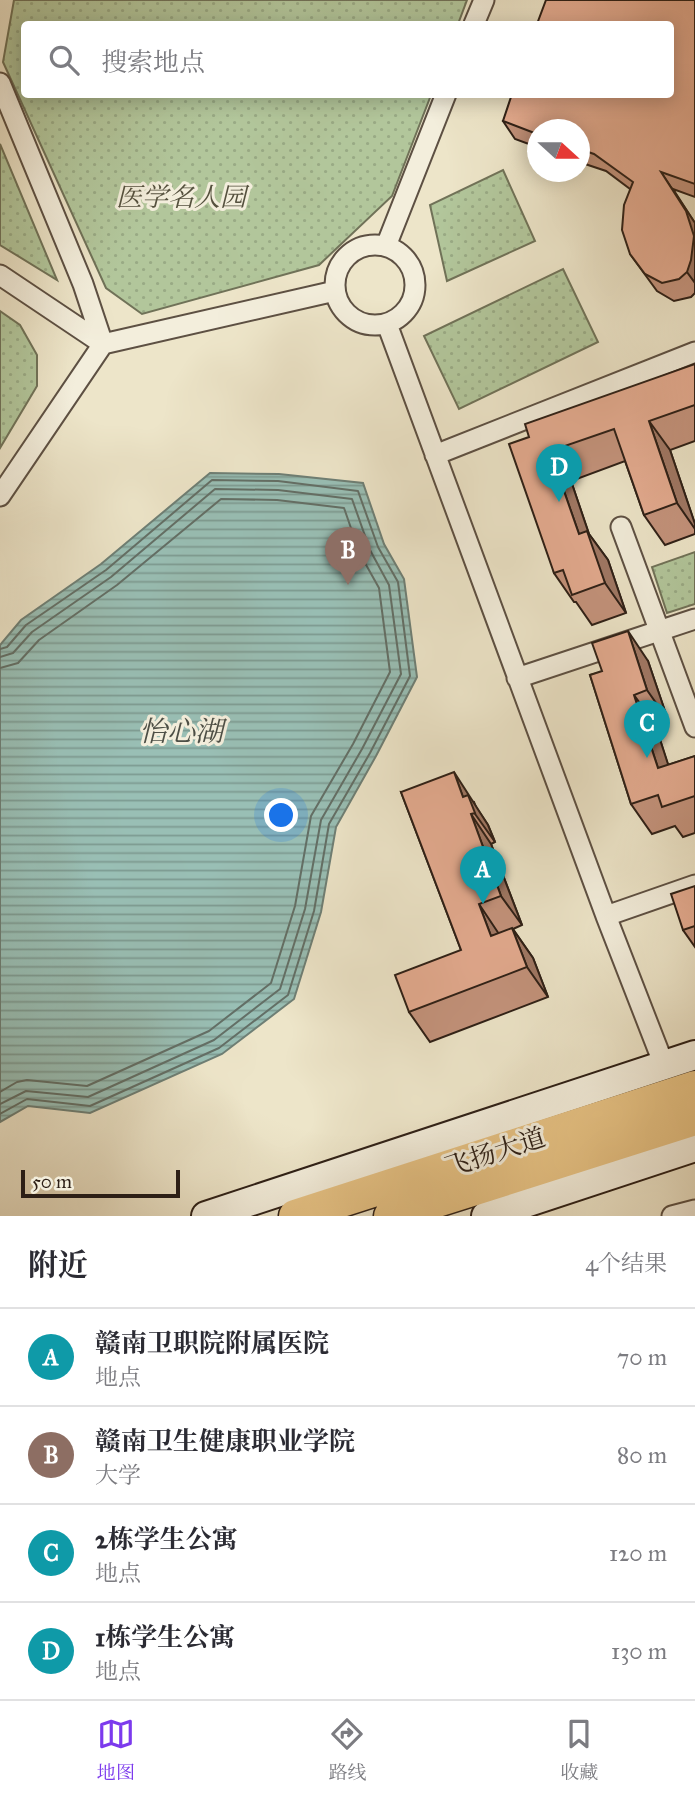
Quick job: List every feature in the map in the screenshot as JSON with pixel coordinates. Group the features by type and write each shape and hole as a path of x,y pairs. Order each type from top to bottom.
{"main road":[{"name":"飞扬大道","path":"295,1216 695,1087"},
{"name":"飞扬大道","path":"390,1216 695,1119"}],"street":[{"path":"475,21 484,0"},
{"path":"0,83 83,284 103,344"},
{"path":"386,246 444,98"},
{"path":"374,244 398,251 407,260 416,283 409,307 387,324 359,322 348,315 339,304 335,291 335,276 349,253 362,246 374,244"},
{"path":"0,275 103,344"},
{"path":"0,496 103,344 335,291"},
{"path":"387,324 517,678 664,1065"},
{"path":"435,455 695,352"},
{"path":"621,527 695,727"},
{"path":"517,678 695,619"},
{"path":"606,916 695,885"},
{"path":"206,1216 695,1055"},
{"path":"499,1150 575,1094"},
{"path":"486,1216 695,1147"},
{"path":"447,1196 552,1195"},
{"path":"672,1216 695,1210"}],"green space":[{"name":"医学名人园","path":"14,0 467,0 459,21 21,21 21,98 430,98 392,196 319,265 142,314 106,288 3,62"},
{"path":"0,144 57,280 0,245"},
{"path":"503,170 535,241 447,281 430,205"},
{"path":"563,269 598,342 459,409 424,336"},
{"path":"0,311 20,325 37,355 37,386 0,448"},
{"path":"695,552 695,604 667,613 652,567"}],"water":[{"name":"怡心湖","path":"210,473 279,474 363,483 384,544 404,579 417,677 336,827 321,912 294,999 222,1054 90,1113 28,1106 0,1122 0,645 21,620 101,564"}],"building":[{"path":"546,0 695,0 695,184 661,172 686,211 694,236 687,272 679,279 662,283 645,274 630,254 622,230 624,205 633,182 590,153 590,119 527,119 527,130 503,121 511,98 674,98 674,21 538,21"},
{"path":"695,364 695,405 649,421 677,503 644,515 614,429 550,451 579,534 587,531 605,583 572,595 563,570 554,573 509,444 529,437 525,424"},
{"path":"628,631 647,690 634,695 658,768 695,756 695,796 662,807 658,795 631,804 590,675 602,671 592,643"},
{"path":"454,772 463,797 468,795 475,813 471,814 501,896 479,904 491,936 512,928 527,967 409,1012 395,975 461,950 401,792"},
{"path":"695,886 695,926 683,930 671,894"}],"place":[{"name":"1栋学生公寓","path":"559,502"},
{"name":"赣南卫生健康职业学院","path":"348,585"},
{"name":"2栋学生公寓","path":"647,758"},
{"name":"赣南卫职院附属医院","path":"483,904"}]}
